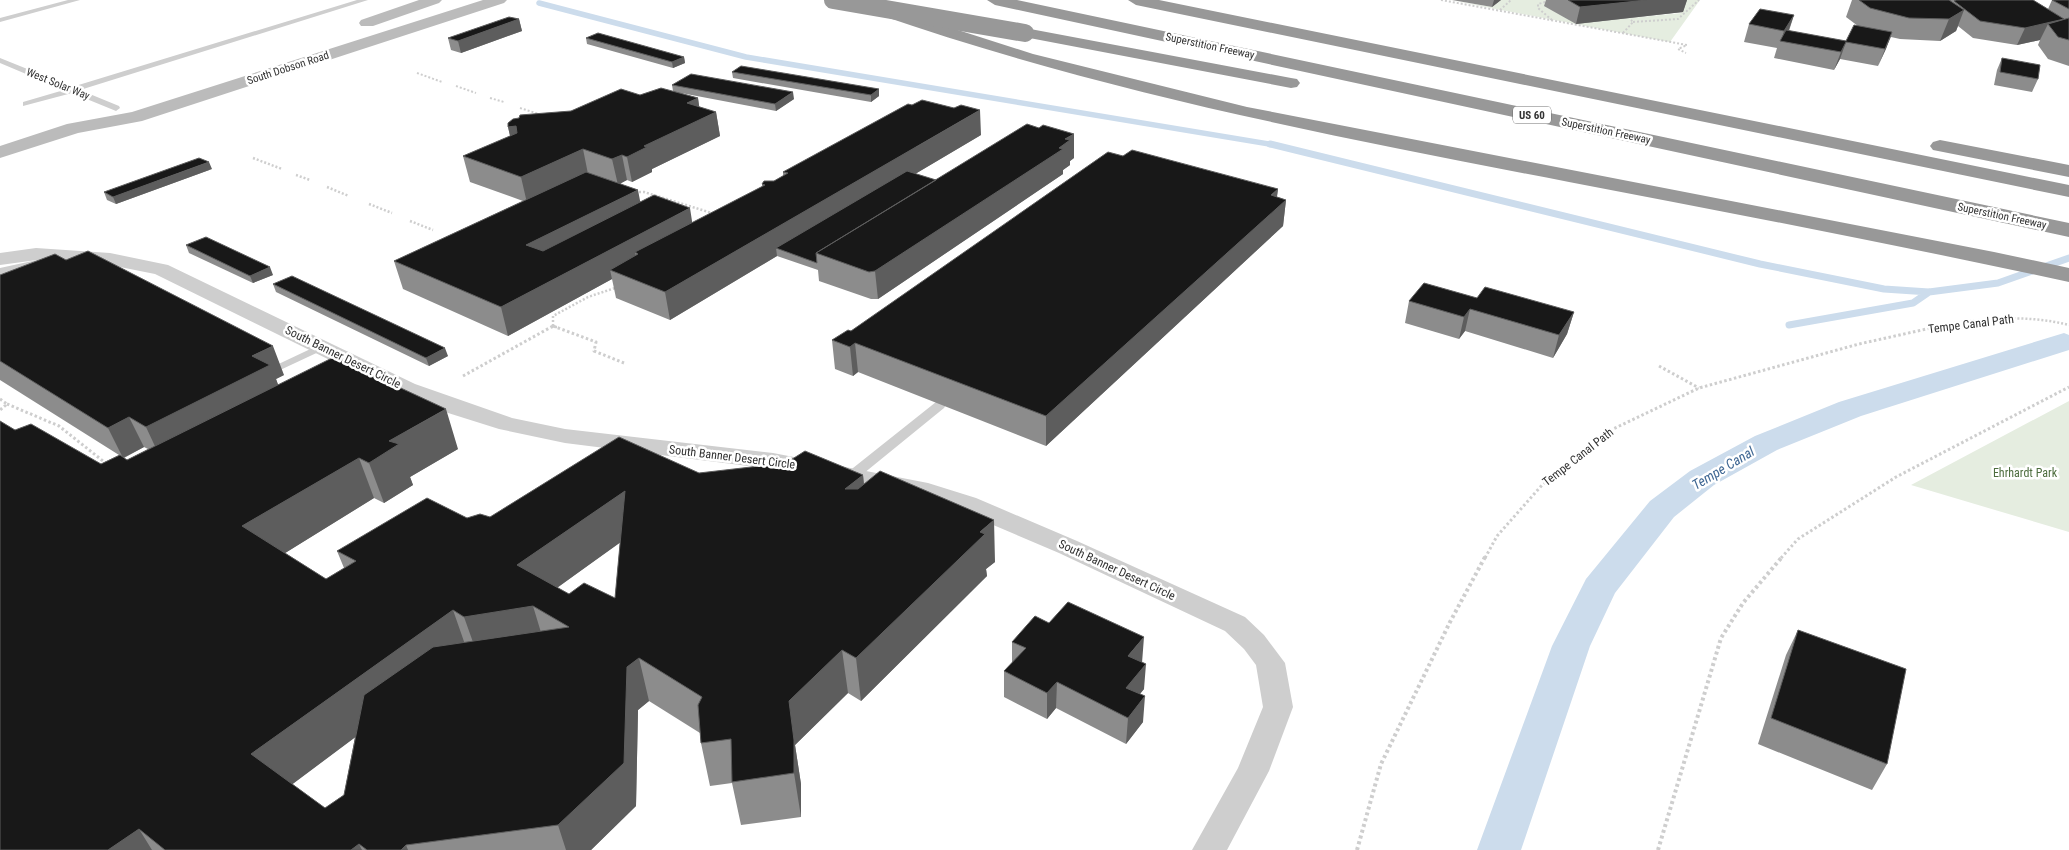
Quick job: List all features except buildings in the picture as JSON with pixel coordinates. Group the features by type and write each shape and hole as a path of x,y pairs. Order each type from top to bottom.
{"highway":[{"path":"833,0 1025,33 1312,87 1659,156 2069,241"},
{"path":"853,0 1009,54 1220,108 1932,246 2069,275"},
{"name":"Superstition Freeway","path":"995,0 2069,230"},
{"path":"1136,0 2069,191"},
{"path":"1286,14 1835,125"},
{"path":"1923,142 2069,171"}],"main road":[{"path":"352,28 434,0"},
{"name":"South Dobson Road","path":"74,128 135,117 499,0"},
{"name":"South Dobson Road","path":"0,152 74,128 116,108 262,58"}],"street":[{"name":"South Banner Desert Circle","path":"0,259 36,254 69,256 110,259 161,270 407,389 453,407 507,424 565,436 773,461 853,474 919,489 967,504 1068,547 1235,624 1254,642 1270,663 1278,707 1253,771 1209,850"},
{"path":"0,274 24,270 69,256"}],"lane":[{"path":"0,20 76,0"},
{"path":"26,104 364,0"},
{"name":"West Solar Way","path":"0,60 116,108"},
{"path":"41,278 69,256"},
{"path":"274,369 321,347"},
{"path":"853,474 940,404"}],"path":[{"path":"1441,0 1687,45 1678,49 1686,54"},
{"path":"1499,11 1511,0"},
{"path":"1553,0 1538,4 1538,8 1553,20"},
{"path":"1623,33 1632,21 1678,19 1699,0"},
{"path":"417,73 442,82"},
{"path":"456,86 476,93"},
{"path":"490,98 504,102"},
{"path":"520,108 542,115"},
{"path":"253,158 282,169"},
{"path":"296,175 310,180"},
{"path":"327,187 350,196"},
{"path":"627,192 644,192 716,214"},
{"path":"369,204 392,213"},
{"path":"410,221 433,230"},
{"path":"553,326 553,316 604,290 622,286"},
{"name":"Tempe Canal Path","path":"1357,850 1381,764 1450,622 1497,536 1543,484 1611,430 1699,388 1859,344 1945,325 2018,318 2049,320 2069,325"},
{"path":"463,376 553,326 596,342 594,351 624,363"},
{"path":"1659,366 1699,388"},
{"path":"1658,850 1721,638 1743,603 1798,539 1896,477 2069,387"},
{"path":"0,399 12,409 39,417 74,434 109,466"},
{"path":"0,410 7,404"},
{"path":"96,463 102,460"}],"green space":[{"path":"1449,0 1492,7 1501,0 1602,0 1576,23 1682,13 1658,0 1700,0 1670,42"},
{"name":"Ehrhardt Park","path":"2069,401 2069,532 1911,485"}],"waterway":[{"path":"539,3 746,57 1272,145"},
{"path":"1272,145 1760,264 1884,289 1929,292"},
{"path":"1929,292 1998,283 2069,258"},
{"path":"1789,325 1913,303 1929,292"},
{"name":"Tempe Canal","path":"1499,850 1571,646 1599,588 1662,509 1702,478 1766,443 1850,409 2064,342"}]}
